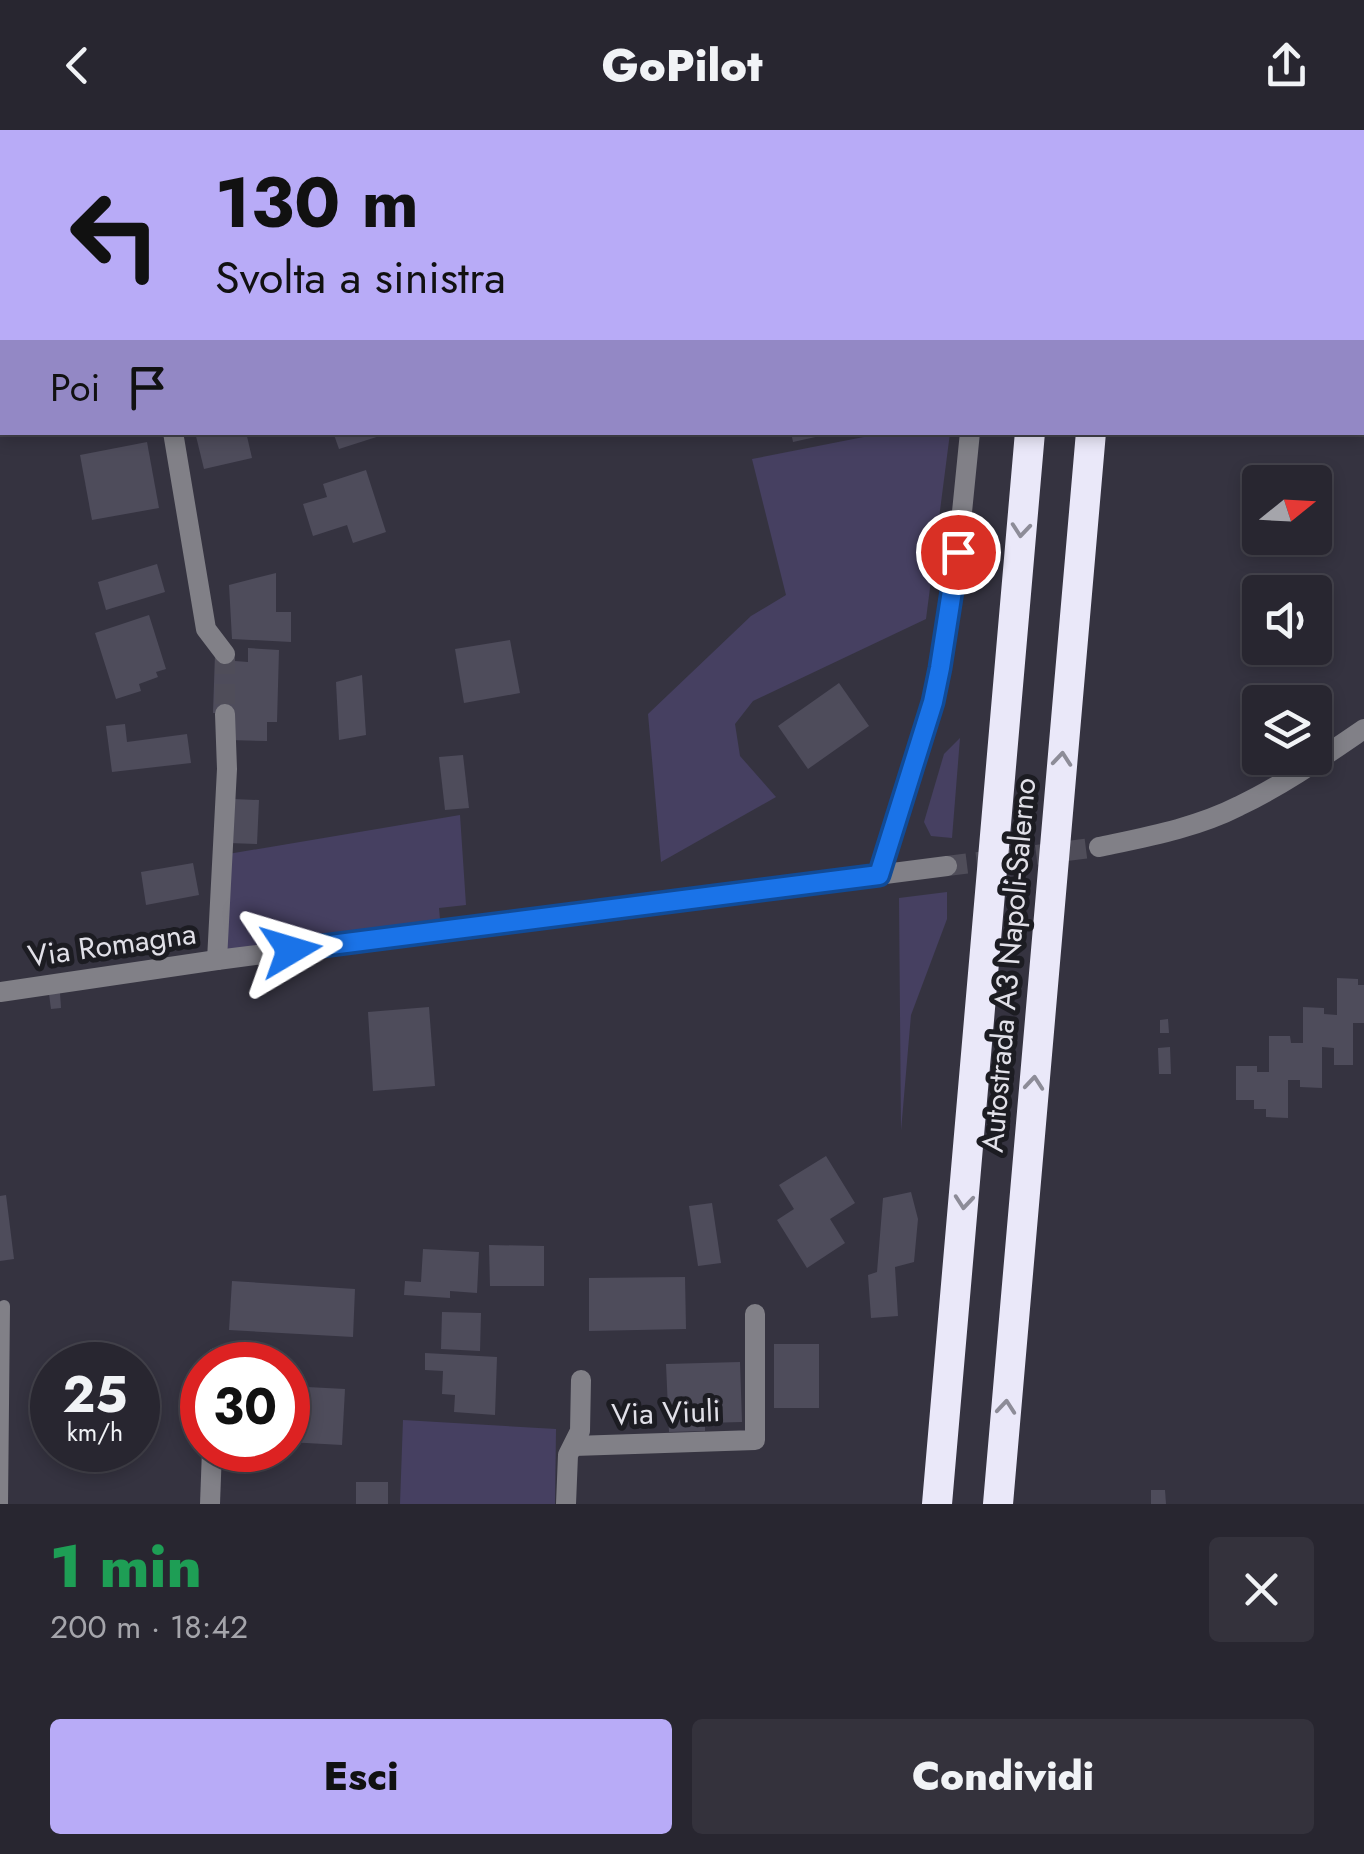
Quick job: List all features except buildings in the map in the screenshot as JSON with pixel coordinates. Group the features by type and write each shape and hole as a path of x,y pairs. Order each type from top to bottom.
{"highway":[{"name":"Autostrada A3 Napoli-Salerno","path":"937,1504 1030,435"},
{"name":"Autostrada A3 Napoli-Salerno","path":"998,1504 1091,435"}],"street":[{"path":"173,435 206,630 225,654"},
{"path":"879,875 933,702 958,552 970,435"},
{"path":"217,960 227,769 225,714"},
{"path":"1098,848 1164,833 1236,808 1297,775 1364,729"},
{"name":"Via Romagna","path":"0,992 217,960 947,866"},
{"name":"Via Viuli","path":"574,1446 755,1440 755,1314"},
{"name":"Via Viuli","path":"566,1504 568,1455 580,1431 580,1380"},
{"path":"210,1504 211,1472"}],"lane":[{"path":"2,1504 4,1306"}],"shaded area":[{"path":"874,435 950,435 926,619 753,701 735,724 740,756 776,797 661,862 648,714 751,616 786,595 752,459"},
{"path":"960,738 952,838 931,836 924,822 944,754"},
{"path":"460,815 466,905 439,908 440,919 225,952 228,854"},
{"path":"947,892 947,919 911,1015 901,1131 899,898"},
{"path":"403,1420 556,1429 555,1504 400,1504"}],"tunnel":[{"path":"225,654 225,714"},
{"path":"947,866 1099,847"}],"route":[{"path":"291,950 879,875 933,702 958,552"}]}
